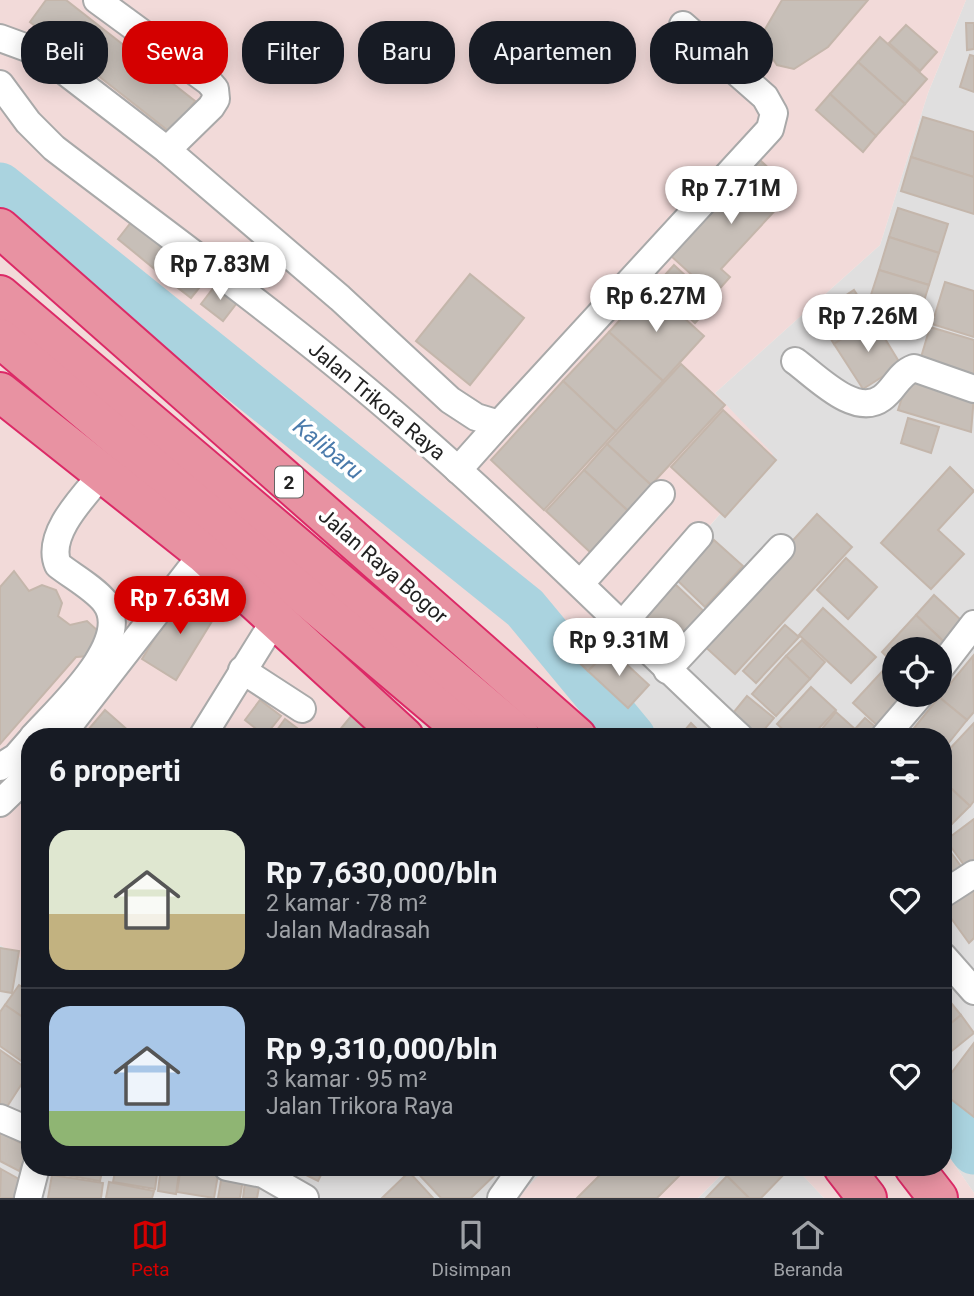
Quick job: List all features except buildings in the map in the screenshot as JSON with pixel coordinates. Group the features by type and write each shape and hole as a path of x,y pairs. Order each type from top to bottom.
{"highway":[{"name":"Jalan Raya Bogor","path":"0,228 567,728"},
{"name":"Jalan Raya Bogor","path":"0,295 510,728"},
{"path":"0,338 461,728"},
{"path":"0,392 203,553 394,728"},
{"path":"850,1176 867,1198"},
{"path":"921,1176 938,1198"}],"street":[{"path":"97,0 196,71 215,89 216,99 211,107 167,150"},
{"path":"0,38 41,54 167,150 340,298 450,400 476,416 499,424"},
{"name":"Jalan Trikora Raya","path":"0,84 28,122 54,148 285,325 458,470 581,583 621,626 730,728"},
{"path":"458,470 770,129 774,113 765,97 750,84"},
{"path":"795,361 840,395 862,403 884,397 904,372 914,368 974,388"},
{"path":"41,728 103,657 113,628 106,602 58,565 54,556 59,534 103,473"},
{"path":"581,583 661,494"},
{"path":"621,626 699,536"},
{"path":"667,670 782,548"},
{"path":"67,728 203,553"},
{"path":"207,728 275,618"},
{"path":"952,652 974,624"},
{"path":"242,670 302,709"},
{"path":"892,728 910,707"},
{"path":"0,767 21,751"},
{"path":"0,803 21,783"},
{"path":"952,888 974,874"},
{"path":"952,966 974,992"},
{"path":"0,1118 21,1127"},
{"path":"28,1198 34,1176"},
{"path":"274,1176 305,1198"},
{"path":"500,1198 516,1176"}],"shaded area":[{"path":"0,0 966,0 928,93 880,245 715,393 773,454 577,676 623,728 21,728 21,958 0,945"},
{"path":"966,0 974,0 974,1193 952,1161 952,728 623,728 577,677 772,455 715,393 880,245 928,93"},
{"path":"0,945 21,958 21,1176 539,1176 517,1198 0,1198"},
{"path":"952,1161 974,1193 974,1198 824,1198 803,1176 952,1176"},
{"path":"538,1176 720,1176 698,1198 517,1198"},
{"path":"720,1176 803,1176 824,1198 698,1198"}],"waterway":[{"name":"Kalibaru","path":"0,186 525,608 625,728"},
{"name":"Kalibaru","path":"952,1121 974,1151"}]}
